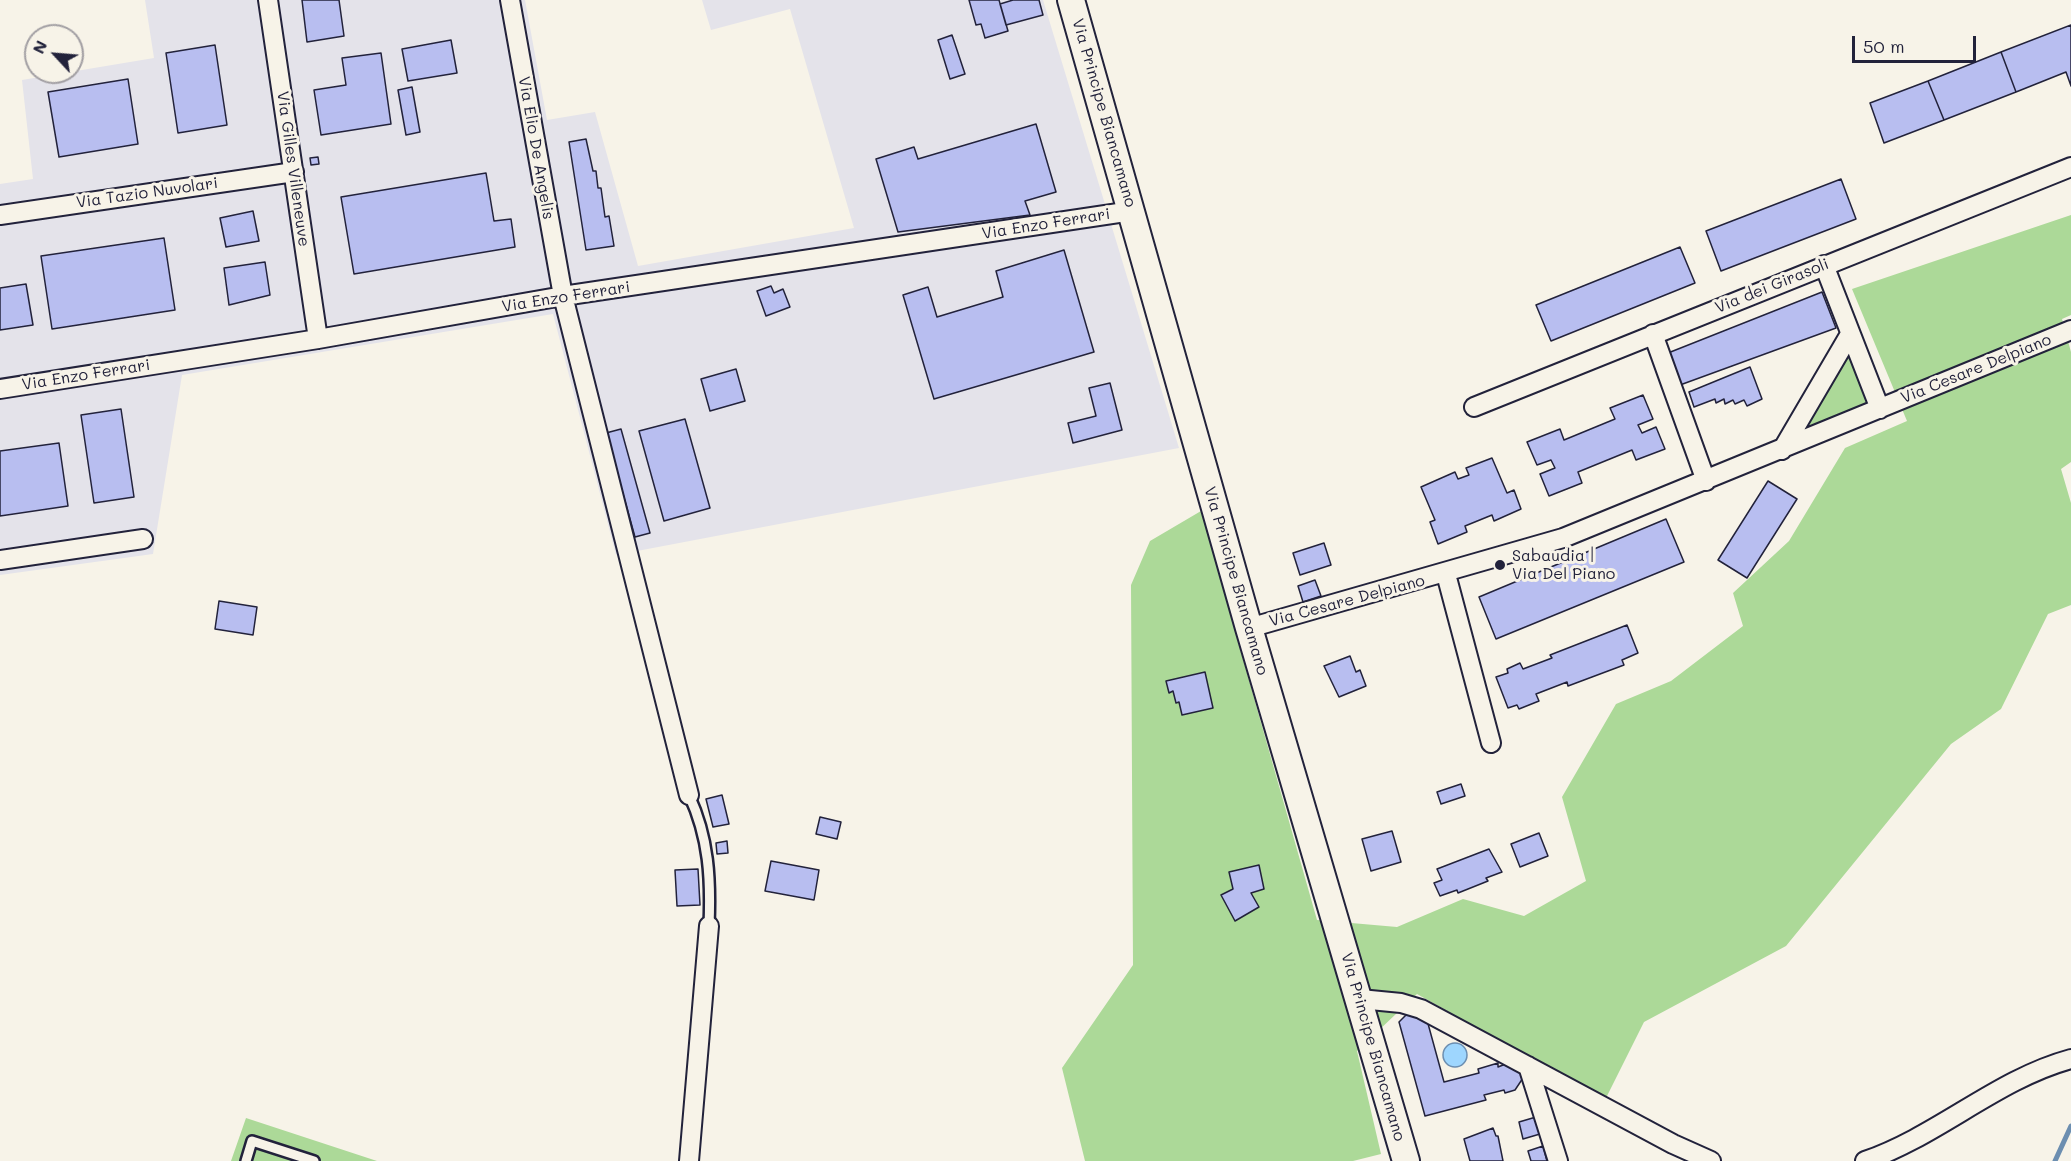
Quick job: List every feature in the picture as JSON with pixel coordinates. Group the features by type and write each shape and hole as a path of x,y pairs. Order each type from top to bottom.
{"street":[{"name":"Via Gilles Villeneuve","path":"268,0 318,339"},
{"name":"Via Elio De Angelis","path":"510,0 563,296 689,795"},
{"name":"Via Principe Biancamano","path":"1071,0 1248,628 1360,999 1406,1161"},
{"name":"Via dei Girasoli","path":"1474,407 2071,167"},
{"name":"Via Tazio Nuvolari","path":"0,215 294,171"},
{"name":"Via Enzo Ferrari","path":"0,389 318,339 563,296 1132,211"},
{"name":"Via Cesare Delpiano","path":"1824,265 1880,409"},
{"name":"Via Cesare Delpiano","path":"1248,628 1563,538 2071,330"},
{"path":"1653,334 1706,481"},
{"path":"1782,450 1850,334"},
{"path":"0,560 143,539"},
{"name":"Via Cesare Delpiano","path":"1446,573 1491,743"},
{"path":"689,1161 709,926"},
{"path":"1360,999 1415,1006 1673,1144 1711,1161"},
{"path":"1865,1161 1915,1140 2032,1074 2071,1059"},
{"path":"1528,1066 1558,1161"},
{"path":"1541,1103 1572,1089"}],"lane":[{"path":"689,795 698,814 708,850 709,926"},
{"path":"246,1161 252,1141 314,1161"}],"shaded area":[{"path":"145,0 525,0 547,120 595,112 638,266 854,228 790,9 711,30 702,0 1043,0 1179,448 616,555 553,314 182,375 153,554 0,575 0,184 33,179 22,80 24,80 24,84 84,84 84,70 154,58"}],"green space":[{"path":"2071,215 2071,315 2062,319 2071,352 2071,462 2061,469 2071,503 2071,605 2048,614 2001,709 1951,744 1786,946 1644,1022 1605,1100 1417,994 1357,1051 1381,1154 1353,1161 1085,1161 1062,1068 1133,965 1131,585 1150,541 1201,511 1317,920 1397,927 1463,899 1524,916 1586,881 1562,797 1616,704 1671,681 1743,626 1733,593 1789,541 1845,448 1907,421 1852,289"},
{"path":"1850,354 1868,403 1805,431"},
{"path":"246,1118 377,1161 231,1161"}],"water":[{"path":"1455,1043 1464,1046 1467,1055 1464,1064 1455,1067 1446,1064 1443,1055 1446,1046"}],"building":[{"path":"302,0 339,0 344,36 307,42"},
{"path":"969,0 999,0 1008,31 985,38 981,24 976,25"},
{"path":"1013,0 1039,0 1043,15 1006,25 1000,4"},
{"path":"2071,25 2071,86 2066,72 2016,92 2001,52"},
{"path":"952,35 965,74 950,79 938,40"},
{"path":"451,40 457,73 408,81 402,49"},
{"path":"215,45 227,125 178,133 166,53"},
{"path":"2001,52 2016,92 1944,120 1928,81"},
{"path":"381,53 391,124 321,135 314,90 346,85 342,58"},
{"path":"128,79 138,144 59,157 48,92"},
{"path":"1928,81 1944,120 1884,143 1870,103"},
{"path":"412,87 420,132 406,135 398,90"},
{"path":"1036,124 1056,192 1025,201 1030,215 898,232 876,159 914,147 918,159"},
{"path":"586,139 593,171 596,171 598,188 601,188 605,217 609,216 614,246 586,250 569,142"},
{"path":"318,157 319,164 311,165 310,158"},
{"path":"486,173 494,221 511,219 515,247 354,274 341,197"},
{"path":"1841,179 1856,219 1721,271 1706,231"},
{"path":"253,211 259,241 226,247 220,218"},
{"path":"164,238 175,310 52,329 41,256"},
{"path":"1680,247 1695,283 1551,341 1536,305"},
{"path":"1064,250 1094,352 934,399 903,295 928,287 937,317 1003,297 996,271"},
{"path":"265,262 270,295 229,305 224,268"},
{"path":"26,284 33,325 0,330 0,288"},
{"path":"771,286 774,293 783,289 790,307 766,316 757,291"},
{"path":"1822,292 1836,328 1680,385 1668,353"},
{"path":"1750,367 1762,399 1747,406 1744,400 1735,404 1733,400 1725,404 1724,399 1716,403 1715,399 1694,407 1689,392"},
{"path":"736,369 745,401 710,411 701,379"},
{"path":"1110,383 1122,430 1073,443 1068,423 1096,416 1089,388"},
{"path":"1643,395 1653,419 1638,425 1642,433 1656,427 1665,449 1636,460 1632,450 1578,472 1582,483 1549,496 1540,474 1555,468 1551,460 1537,465 1527,442 1560,429 1564,440 1615,419 1610,408"},
{"path":"121,409 134,497 94,503 81,415"},
{"path":"685,419 710,508 664,521 639,431"},
{"path":"621,429 650,533 635,537 606,433"},
{"path":"59,443 68,506 0,516 0,451"},
{"path":"1492,458 1507,493 1514,490 1521,509 1494,521 1492,515 1465,526 1467,532 1438,544 1430,522 1435,520 1421,487 1455,472 1458,479 1469,475 1466,468"},
{"path":"1768,481 1797,499 1747,578 1718,560"},
{"path":"1666,519 1684,562 1496,639 1479,597"},
{"path":"1324,543 1331,565 1300,575 1293,553"},
{"path":"1315,580 1321,596 1303,602 1298,586"},
{"path":"219,601 257,607 253,635 215,629"},
{"path":"1627,625 1638,653 1622,660 1624,665 1568,686 1567,682 1536,694 1539,701 1519,709 1517,705 1508,708 1496,677 1508,673 1507,669 1520,663 1523,669 1552,658 1550,655"},
{"path":"1350,656 1356,672 1360,670 1366,686 1339,697 1324,666"},
{"path":"1205,672 1213,708 1182,715 1179,702 1176,703 1173,691 1169,693 1166,681"},
{"path":"1461,784 1465,796 1441,804 1437,792"},
{"path":"722,795 729,824 713,827 706,799"},
{"path":"820,817 841,822 837,839 816,834"},
{"path":"1392,831 1401,862 1371,871 1362,839"},
{"path":"1539,833 1548,856 1520,867 1511,844"},
{"path":"727,841 728,853 717,854 716,843"},
{"path":"1489,849 1502,872 1486,878 1488,881 1458,893 1457,890 1440,896 1434,883 1442,880 1437,869"},
{"path":"771,861 819,870 814,900 765,891"},
{"path":"1259,865 1264,889 1251,893 1259,907 1235,921 1221,895 1233,889 1229,872"},
{"path":"698,869 700,905 677,906 675,870"},
{"path":"1410,1011 1427,1020 1444,1082 1479,1073 1478,1069 1498,1063 1498,1067 1508,1063 1521,1068 1523,1078 1515,1090 1484,1095 1486,1100 1425,1116 1399,1022"},
{"path":"1536,1117 1540,1134 1523,1139 1519,1122"},
{"path":"1493,1128 1498,1136 1503,1161 1470,1161 1464,1139"},
{"path":"1543,1146 1547,1161 1531,1161 1528,1151"}],"waterway":[{"path":"2055,1161 2071,1126"}],"place":[{"name":"Sabaudia | Via Del Piano","path":"1500,565"}]}
